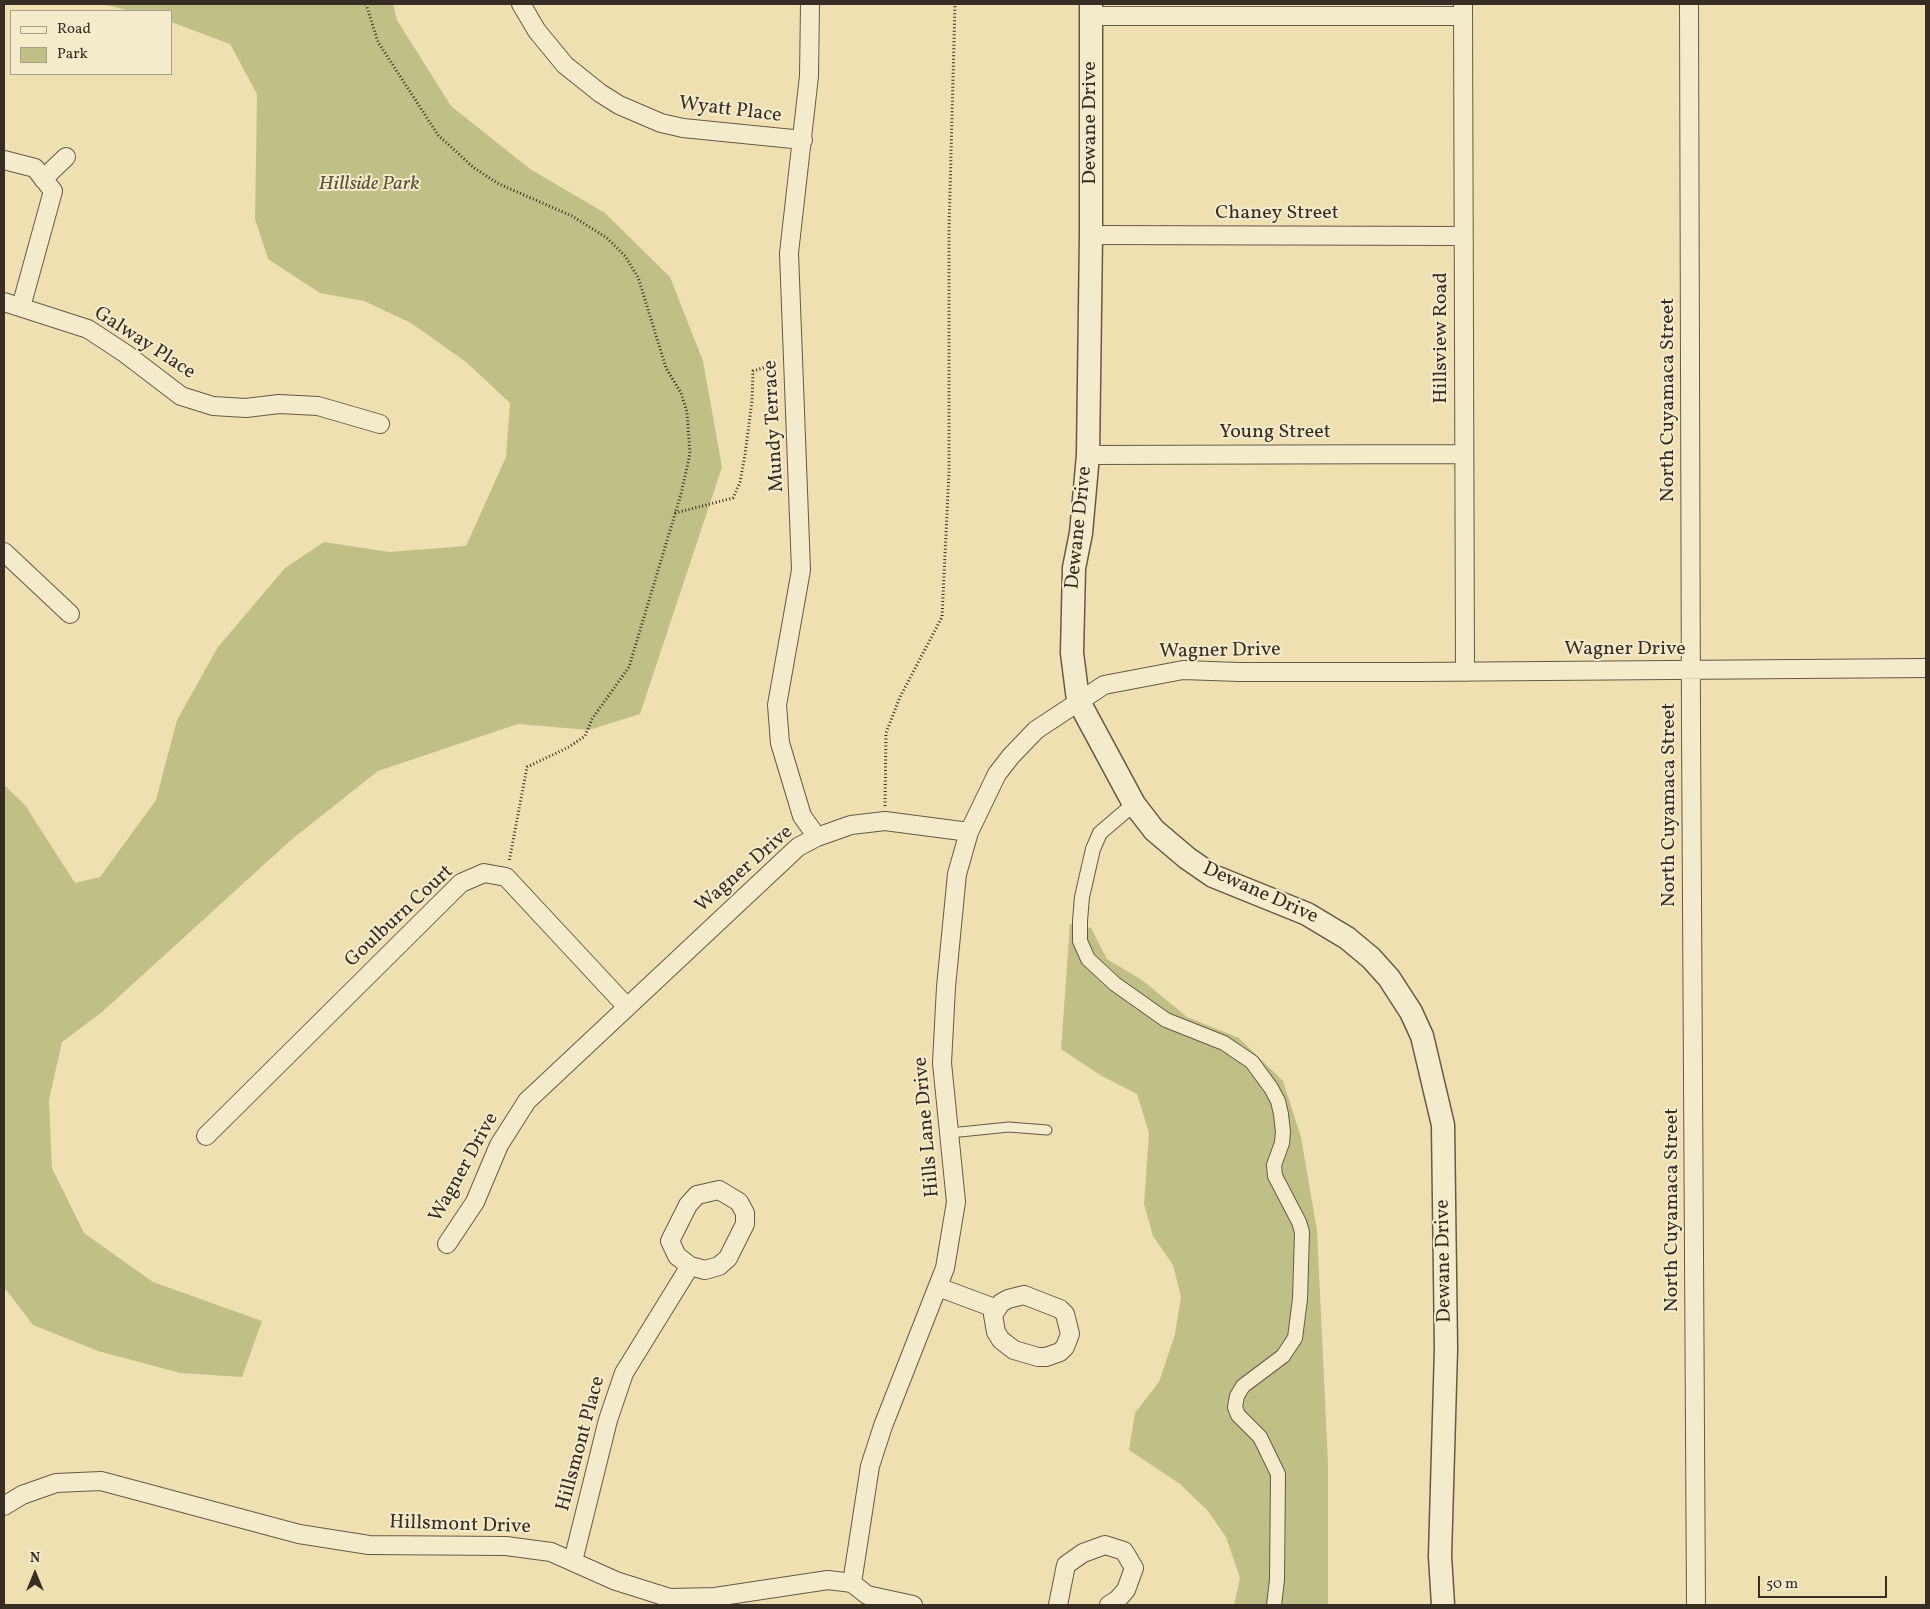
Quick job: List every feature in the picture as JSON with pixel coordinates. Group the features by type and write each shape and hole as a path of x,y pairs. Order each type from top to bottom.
{"street":[{"name":"Wyatt Place","path":"521,4 537,31 565,65 588,85 619,105 661,123 683,128 803,140"},
{"name":"Mundy Terrace","path":"810,4 809,76 789,253 801,570 777,705 780,743 802,816 817,837"},
{"name":"North Cuyamaca Street","path":"1689,4 1690,671 1696,1605"},
{"path":"1091,10 1463,10"},
{"name":"Dewane Drive","path":"1091,10 1091,234 1088,455 1081,533 1074,568 1072,653 1078,700 1134,804 1146,822 1161,837 1204,871 1228,883 1315,918 1359,948 1380,968 1397,989 1422,1036 1443,1125 1446,1349 1440,1556 1443,1605"},
{"name":"Hillsview Road","path":"1463,10 1465,672"},
{"path":"43,179 66,157"},
{"path":"4,160 35,168 53,191 22,307"},
{"name":"Chaney Street","path":"1091,234 1463,236"},
{"name":"Galway Place","path":"4,302 88,329 126,354 181,396 213,406 246,408 279,404 318,406 380,424"},
{"name":"Young Street","path":"1088,455 1463,454"},
{"path":"4,552 70,614"},
{"name":"Wagner Drive","path":"447,1244 475,1202 499,1145 527,1101 798,847 817,837 851,825 884,821 969,832 997,774 1011,756 1036,730 1078,700 1104,685 1183,670 1239,672 1465,672 1926,668"},
{"path":"1134,804 1100,832 1093,849 1082,897 1080,941 1088,959 1115,984 1166,1020 1224,1043 1252,1062 1278,1101 1283,1132 1282,1143 1274,1165 1275,1176 1299,1222 1302,1232 1300,1299 1295,1338 1283,1356 1243,1386 1237,1396 1235,1408 1238,1416 1260,1437 1278,1474 1278,1571 1274,1605"},
{"name":"Hills Lane Drive","path":"852,1584 870,1466 883,1426 945,1268 956,1202 942,1063 946,988 957,874 969,832"},
{"name":"Goulburn Court","path":"206,1136 461,883 484,873 506,877"},
{"path":"506,877 627,1006"},
{"path":"719,1190 740,1202 745,1213 745,1224 728,1258 719,1266 705,1270 690,1266 677,1256 670,1241 688,1205 698,1194 719,1190"},
{"name":"Hillsmont Place","path":"573,1561 608,1420 624,1372 690,1266"},
{"path":"938,1287 997,1308"},
{"name":"Hillsmont Drive","path":"4,1506 22,1495 56,1483 71,1480 101,1481 299,1534 369,1544 506,1546 551,1552 616,1581 670,1598 715,1597 828,1580 852,1584 866,1595 912,1605"},
{"path":"1058,1605 1066,1565 1083,1553 1105,1545 1124,1551 1134,1568 1126,1590 1117,1600 1109,1605"}],"lane":[{"path":"950,1133 1009,1127 1047,1130"}],"path":[{"path":"366,4 378,42 438,135 474,168 499,184 572,216 607,238 625,256 638,277 666,368 681,394 687,412 690,454 675,514 628,667 592,719 585,736 569,747 527,767 506,877"},
{"path":"884,821 886,733 900,697 942,617 949,472 949,229 955,4"},
{"path":"675,514 733,498 740,482 745,456 752,402 753,371 794,359"}],"green space":[{"name":"Hillside Park","path":"102,4 393,4 397,20 451,106 530,169 605,213 670,277 703,361 722,467 640,714 589,730 518,724 378,771 291,840 102,1012 62,1042 49,1100 52,1168 84,1233 153,1282 262,1321 242,1377 180,1373 98,1351 33,1325 4,1287 4,785 25,805 75,883 100,877 156,800 177,720 218,647 285,568 324,542 389,552 466,546 506,457 510,403 466,362 411,323 364,301 320,293 268,259 255,219 257,94 230,44 172,22 172,10 127,10"},
{"path":"1070,924 1091,928 1107,959 1142,980 1187,1017 1239,1038 1283,1081 1301,1137 1317,1230 1328,1463 1328,1605 1234,1605 1240,1578 1226,1537 1207,1510 1180,1484 1129,1450 1135,1413 1159,1382 1175,1334 1181,1297 1173,1265 1153,1236 1144,1204 1149,1133 1137,1094 1100,1075 1061,1049"}]}
